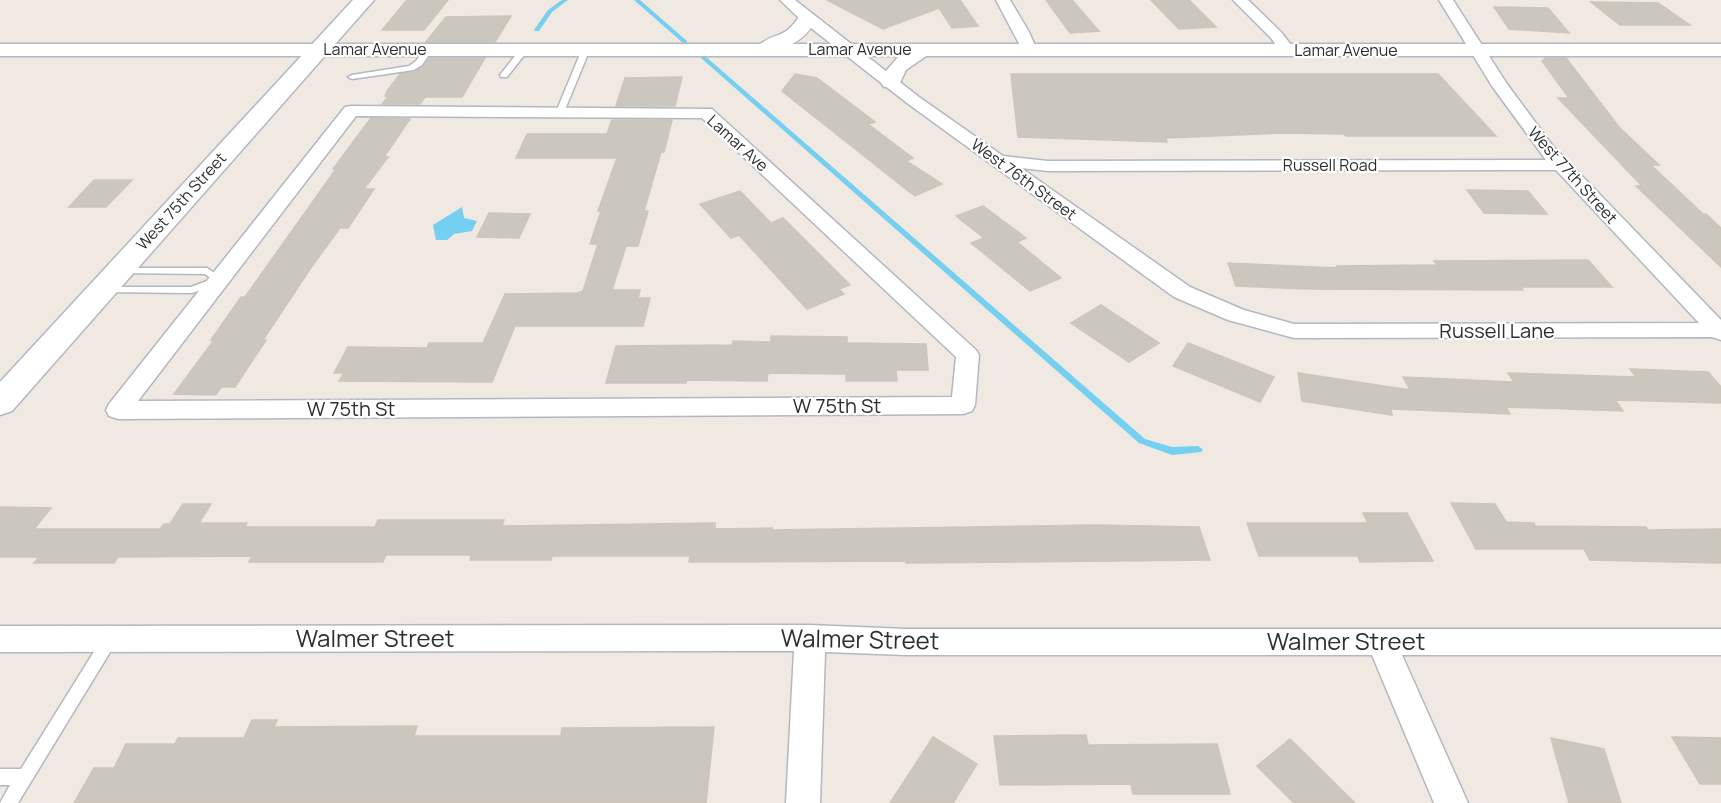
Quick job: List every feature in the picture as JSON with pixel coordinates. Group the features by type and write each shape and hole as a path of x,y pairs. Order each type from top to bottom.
{"main road":[{"name":"West 75th Street","path":"0,403 364,0"}],"street":[{"name":"West 76th Street","path":"787,0 891,83 1182,292 1212,308 1255,323 1278,327"},
{"path":"1003,0 1022,32 1029,50"},
{"path":"1240,0 1276,35 1287,50"},
{"name":"West 77th Street","path":"1446,0 1524,121 1562,165 1719,331"},
{"path":"756,50 786,42 802,30 807,18"},
{"path":"891,83 894,71 924,49"},
{"name":"Lamar Avenue","path":"0,50 1721,50"},
{"name":"Lamar Ave","path":"351,111 706,113 968,355 963,405"},
{"name":"W 75th St","path":"351,111 118,410 963,405"},
{"name":"Russell Road","path":"999,160 1038,165 1098,166 1562,165"},
{"name":"Russell Road","path":"1061,205 1062,189 1070,180 1098,166"},
{"name":"Russell Lane","path":"1278,327 1294,330 1433,332 1719,331"},
{"name":"Walmer Street","path":"0,639 1721,642"},
{"path":"803,803 810,639"},
{"path":"1381,642 1451,803"}],"lane":[{"path":"352,77 411,68 419,63 429,49"},
{"path":"504,75 508,66 520,61 525,49"},
{"path":"560,112 586,49"},
{"path":"110,280 207,271 220,280"},
{"path":"110,280 192,290 220,280"},
{"path":"8,803 110,639"},
{"path":"0,777 25,777"}],"water":[{"path":"462,207 464,218 477,221 472,231 454,234 447,240 436,240 433,225"}],"building":[{"path":"407,0 448,0 424,30 382,30"},
{"path":"827,0 960,0 978,26 952,28 939,8 883,29"},
{"path":"1046,0 1072,0 1099,31 1070,33"},
{"path":"1151,0 1189,0 1216,27 1179,29"},
{"path":"1591,2 1658,3 1690,25 1620,25"},
{"path":"1494,7 1548,8 1569,33 1509,29"},
{"path":"511,16 495,42 426,42 446,17"},
{"path":"429,58 485,58 462,97 425,97 420,104 382,104 388,96 385,96 387,91 400,74 415,72 423,67"},
{"path":"1546,58 1566,58 1619,127 1659,165 1651,165 1721,228 1721,267 1636,186 1642,186 1558,98 1569,98 1542,61"},
{"path":"795,74 817,78 875,122 868,124 913,158 906,161 942,184 915,196 782,91"},
{"path":"1011,74 1438,74 1496,136 1346,136 1344,134 1284,133 1166,138 1167,142 1018,137"},
{"path":"682,77 675,106 616,106 625,78"},
{"path":"371,118 410,119 384,157 388,157 364,189 374,189 348,228 340,228 310,269 235,387 221,387 216,395 174,394 214,340 211,340 241,297 245,297"},
{"path":"612,120 672,120 644,211 648,211 638,246 626,246 612,290 640,290 638,298 650,298 643,326 515,326 492,382 339,381 344,373 334,373 348,347 427,348 429,343 483,343 505,294 583,291 598,244 590,244 601,211 598,211 617,158 516,158 527,134 607,134"},
{"path":"94,180 132,180 106,207 69,207"},
{"path":"1467,190 1528,191 1547,214 1484,213"},
{"path":"740,191 771,223 783,218 850,285 839,289 844,294 807,309 739,235 731,238 700,204"},
{"path":"983,206 1026,238 1017,242 1061,278 1030,291 971,243 984,238 956,216"},
{"path":"489,213 530,214 519,238 477,237"},
{"path":"1588,260 1612,287 1521,287 1523,290 1309,289 1236,286 1228,263 1338,268 1337,266 1437,265 1434,261"},
{"path":"1101,305 1159,343 1129,362 1071,323"},
{"path":"771,336 847,337 847,343 926,344 928,370 896,370 897,381 846,381 846,374 768,373 767,381 686,380 686,383 606,383 616,346 732,345 733,341 771,342"},
{"path":"1188,343 1274,377 1260,402 1173,366"},
{"path":"1630,369 1708,372 1721,387 1721,403 1615,400 1623,411 1506,407 1510,414 1391,409 1392,415 1302,401 1298,373 1410,390 1403,377 1514,382 1508,373 1636,377"},
{"path":"1451,503 1495,504 1506,522 1534,523 1535,526 1646,527 1648,530 1721,529 1721,563 1590,560 1584,549 1476,549"},
{"path":"183,504 211,504 199,523 247,523 245,527 375,527 378,520 504,520 502,526 715,523 715,529 772,528 771,530 1095,525 1199,527 1210,560 906,563 906,561 689,562 690,556 552,556 551,560 470,560 471,555 386,555 383,562 249,562 252,556 118,557 114,563 34,563 39,557 0,557 0,507 51,508 34,529 160,529 164,524 170,524"},
{"path":"1363,513 1407,513 1433,561 1360,562 1358,556 1259,556 1247,523 1368,523"},
{"path":"252,720 277,720 274,727 417,726 414,736 561,736 562,728 714,727 706,803 74,803 94,768 114,768 126,744 175,744 178,738 244,738"},
{"path":"1086,735 1088,745 1217,744 1230,794 1133,794 1131,784 1000,785 994,736"},
{"path":"933,737 977,764 953,803 890,803"},
{"path":"1672,737 1721,738 1721,784 1700,784"},
{"path":"1551,738 1604,749 1621,803 1569,803"},
{"path":"1290,739 1355,803 1294,803 1257,766"}],"waterway":[{"path":"537,30 550,11 565,0"},
{"path":"637,0 685,42"},
{"path":"703,57 1142,441 1172,451 1198,450"}]}
